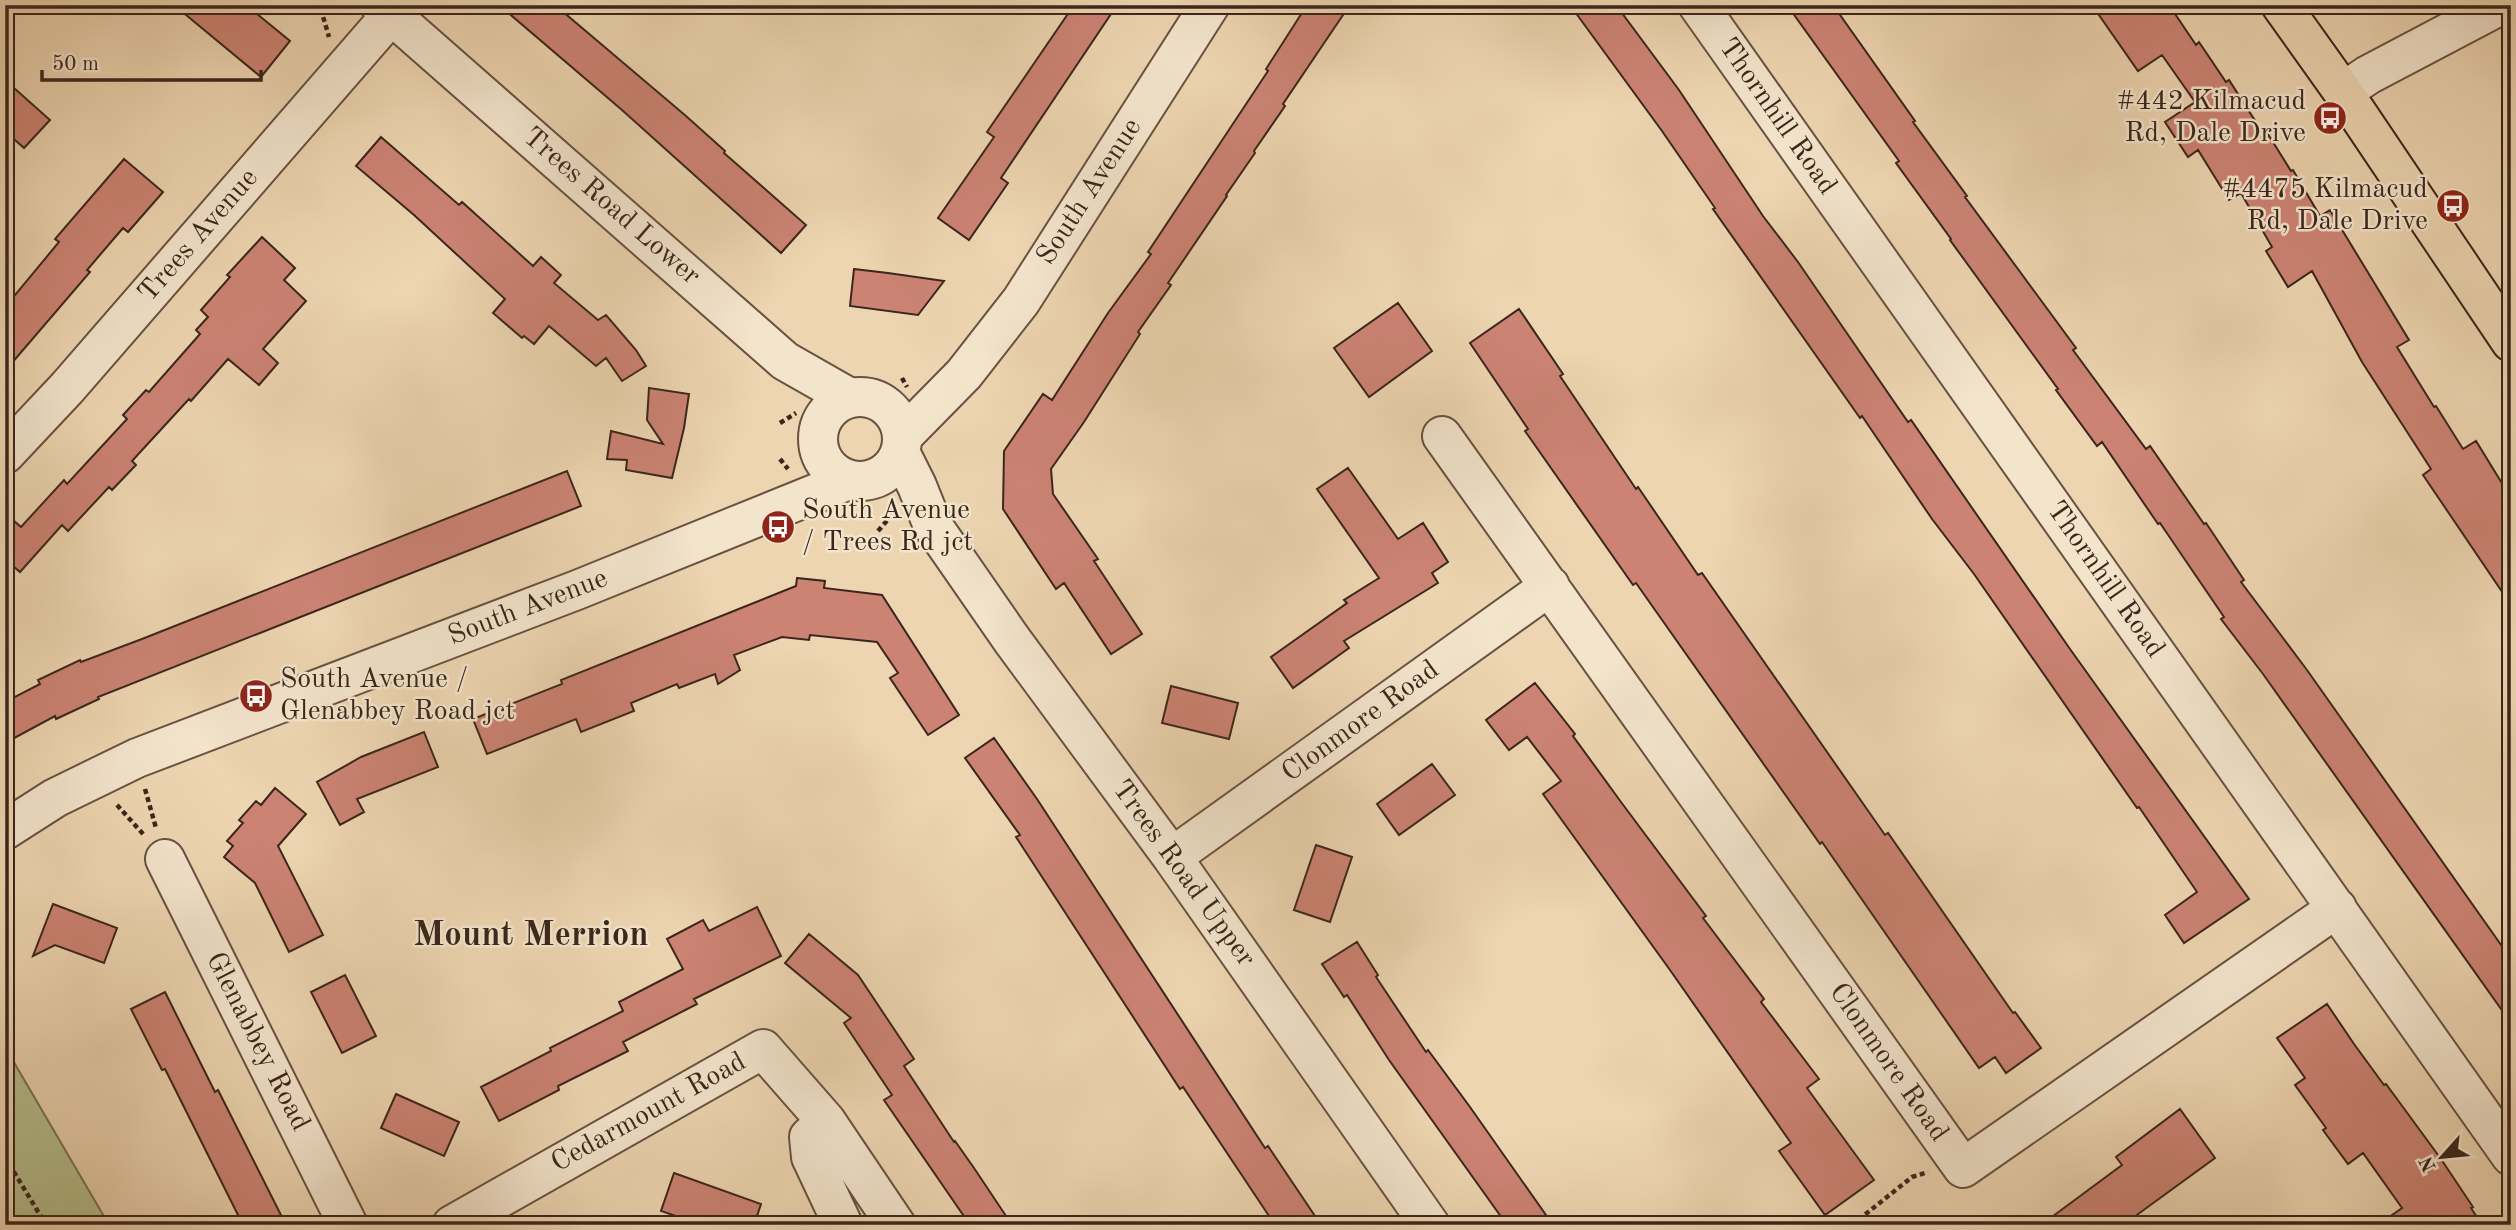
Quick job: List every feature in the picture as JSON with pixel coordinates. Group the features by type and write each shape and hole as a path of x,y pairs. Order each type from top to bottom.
{"main road":[{"path":"2281,5 2343,92 2511,342"}],"street":[{"name":"South Avenue","path":"897,431 964,374 1021,300 1210,5"},
{"name":"Thornhill Road","path":"1698,5 2511,1156"},
{"path":"2343,92 2368,75 2501,5"},
{"name":"Trees Road Lower","path":"386,10 785,361 850,398"},
{"name":"Trees Avenue","path":"5,454 67,388 386,10"},
{"path":"785,361 826,464 837,474 856,481 933,526"},
{"path":"784,505 812,430 837,404 850,398 863,397 876,400 897,431 933,526"},
{"path":"856,481 875,479 886,472 897,431"},
{"name":"Clonmore Road","path":"1442,436 1963,1168 2337,908"},
{"name":"South Avenue","path":"5,830 55,798 137,758 577,590 784,505 856,481"},
{"name":"Trees Road Upper","path":"933,526 1012,640 1172,857 1430,1225"},
{"name":"Clonmore Road","path":"1172,857 1550,586"},
{"name":"Glenabbey Road","path":"165,859 348,1225"},
{"name":"Cedarmount Road","path":"452,1225 763,1049 826,1121 896,1225"},
{"path":"826,1121 809,1137 811,1157 844,1225"}],"path":[{"path":"780,423 812,430"},
{"path":"878,531 892,515"},
{"path":"137,758 165,859"},
{"path":"93,779 165,859"},
{"path":"5,1157 46,1225"},
{"path":"1852,1225 1912,1177 1940,1166 1963,1168"}],"green space":[{"path":"5,1047 109,1225 5,1225"}],"building":[{"path":"174,5 246,5 290,41 261,77"},
{"path":"499,5 555,5 686,116 806,225 781,253 622,110"},
{"path":"1074,5 1117,5 1001,178 1008,183 969,240 938,218 994,137 987,132"},
{"path":"1307,5 1329,5 1343,15 1168,283 1171,285 1138,332 1140,334 1084,422 1051,469 1053,494 1098,559 1094,561 1142,634 1111,654 1064,583 1056,589 1003,509 1004,451 1043,394 1052,400 1108,313 1151,254 1148,252 1268,71 1266,69"},
{"path":"1570,5 1616,5 1679,90 1763,216 1798,262 1908,422 1911,420 2070,649 2249,899 2184,943 2165,915 2197,892 1713,209 1715,208 1662,131"},
{"path":"1787,5 1833,5 1967,196 1965,197 2076,348 2073,350 2146,449 2150,446 2204,524 2206,523 2244,580 2241,582 2307,670 2511,959 2511,1023 2221,619 2224,617 2102,442 2097,446 2056,390 2058,389 1896,163 1899,161"},
{"path":"2092,5 2169,5 2196,45 2199,42 2226,82 2229,80 2263,133 2266,131 2320,216 2330,210 2409,340 2397,347 2434,407 2436,406 2463,449 2476,441 2511,498 2511,605 2423,475 2431,469 2362,362 2312,271 2288,287 2266,251 2272,247 2241,193 2229,200 2198,150 2188,157 2165,122 2195,102 2162,55 2138,71"},
{"path":"5,80 50,120 24,148 5,131"},
{"path":"381,137 459,205 462,202 533,266 541,257 561,275 554,283 598,320 606,315 646,366 622,381 606,358 596,366 549,326 534,344 524,336 522,338 493,313 505,299 356,166"},
{"path":"124,159 163,192 128,232 123,228 87,270 90,272 5,371 5,307 59,242 55,239"},
{"path":"262,237 295,268 284,280 306,301 263,349 278,363 259,385 228,359 132,461 136,465 112,490 109,487 68,531 62,525 20,572 5,559 5,513 21,527 64,480 67,484 127,419 123,415 146,390 149,392 200,334 196,330 208,317 201,310 230,277 227,275"},
{"path":"854,269 944,281 918,315 850,306"},
{"path":"1398,303 1432,351 1369,397 1334,348"},
{"path":"1519,309 1563,374 1560,376 1636,489 1638,487 1698,575 1702,573 1885,835 1888,833 2013,1013 2015,1012 2041,1048 2006,1073 1995,1057 1979,1068 1822,842 1820,844 1525,431 1528,429 1470,343"},
{"path":"649,388 689,394 672,478 626,470 627,460 607,459 611,431 663,444 647,420"},
{"path":"1348,468 1398,539 1423,523 1448,562 1432,573 1438,583 1344,641 1349,648 1293,688 1271,657 1347,603 1344,600 1379,578 1317,489"},
{"path":"567,471 581,506 98,697 99,699 56,719 55,716 5,743 5,702 40,684 38,680 80,660 81,662 142,639"},
{"path":"797,578 825,581 824,588 882,595 959,715 928,735 890,678 898,673 877,642 810,635 809,640 782,637 734,655 740,670 718,684 715,674 679,688 677,684 631,703 634,711 581,732 576,719 487,754 473,719 562,684 561,680 796,586"},
{"path":"1535,683 1706,916 1703,918 1764,999 1761,1002 1819,1079 1807,1088 1874,1180 1825,1215 1779,1151 1791,1143 1543,794 1561,781 1527,737 1509,750 1486,720"},
{"path":"1171,686 1238,703 1229,739 1162,723"},
{"path":"424,732 438,767 357,799 364,812 340,825 317,782 361,757"},
{"path":"994,738 1037,799 1265,1148 1268,1146 1321,1225 1275,1225 1183,1087 1180,1089 1016,837 1020,835 965,758"},
{"path":"1432,764 1455,795 1399,835 1377,804"},
{"path":"275,788 306,814 278,846 323,935 289,952 255,883 224,857 233,846 227,841 243,823 239,820 256,801 261,805"},
{"path":"1316,845 1352,857 1330,922 1294,910"},
{"path":"53,904 117,928 104,963 55,945 33,956"},
{"path":"757,907 781,956 694,999 697,1004 623,1042 628,1051 558,1086 559,1090 499,1121 481,1087 623,1011 619,1002 683,969 667,939 703,920 709,931"},
{"path":"809,934 858,975 914,1059 904,1066 1012,1225 970,1225 884,1100 892,1095 844,1023 851,1018 785,963"},
{"path":"1357,942 1378,975 1376,977 1426,1052 1428,1050 1470,1107 1553,1225 1507,1225 1389,1060 1347,995 1344,997 1322,964"},
{"path":"345,975 376,1036 342,1053 311,992"},
{"path":"165,992 286,1225 243,1225 165,1069 162,1070 131,1009"},
{"path":"2327,1004 2441,1159 2482,1225 2378,1225 2402,1208 2363,1153 2348,1164 2323,1130 2326,1128 2295,1085 2305,1078 2277,1038"},
{"path":"396,1094 459,1122 444,1156 381,1128"},
{"path":"2180,1109 2215,1158 2123,1225 2041,1225 2122,1165 2116,1157"},
{"path":"674,1173 761,1204 754,1225 702,1225 661,1211"}],"place":[{"name":"#442 Kilmacud Rd, Dale Drive","path":"2330,118"},
{"name":"#4475 Kilmacud Rd, Dale Drive","path":"2453,206"},
{"name":"South Avenue / Trees Rd jct","path":"778,527"},
{"name":"South Avenue / Glenabbey Road jct","path":"256,696"}],"district":[{"name":"Mount Merrion","path":"531,935"}]}
